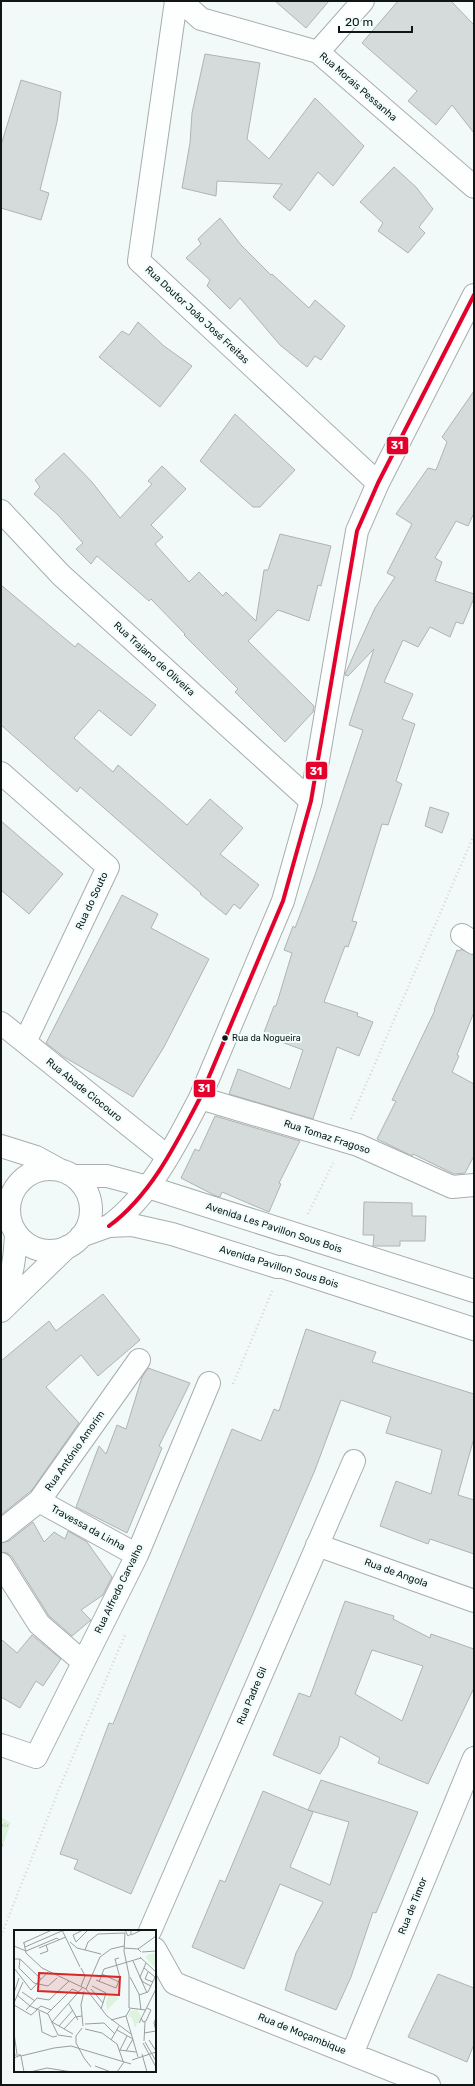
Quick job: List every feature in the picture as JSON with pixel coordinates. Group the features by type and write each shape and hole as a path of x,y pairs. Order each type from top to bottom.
{"street":[{"name":"Rua Doutor João José Freitas","path":"176,1 139,261 378,483"},
{"name":"Rua Morais Pessanha","path":"181,1 201,19 318,52 474,188"},
{"path":"318,52 362,1"},
{"path":"109,1226 126,1213 148,1187 200,1098 283,901 311,801 357,531 378,483 474,294"},
{"name":"Rua Trajano de Oliveira","path":"1,511 61,575 311,801"},
{"name":"Rua do Souto","path":"1,772 108,867 25,1042"},
{"name":"Rua Abade Ciocouro","path":"1,1023 167,1156"},
{"name":"Rua Tomaz Fragoso","path":"200,1098 358,1145 452,1187 474,1185"},
{"path":"1,1146 36,1157 65,1173 82,1185 89,1197 91,1211 88,1224 74,1242 1,1311"},
{"path":"1,1299 8,1288 12,1272 9,1205 13,1192 21,1181 32,1173 44,1169 65,1173"},
{"name":"Avenida Les Pavillon Sous Bois","path":"65,1173 108,1176 148,1187 296,1236 474,1291"},
{"path":"9,1220 24,1242 45,1250 56,1250 74,1242"},
{"name":"Avenida Pavillon Sous Bois","path":"74,1242 109,1226 132,1225 154,1229 277,1267 283,1267 474,1329"},
{"name":"Rua António Amorim","path":"1,1531 39,1501 139,1360"},
{"name":"Rua Alfredo Carvalho","path":"1,1746 36,1757 137,1555 209,1383"},
{"name":"Rua Padre Gil","path":"150,1930 354,1461"},
{"name":"Travessa da Linha","path":"39,1501 137,1555"},
{"name":"Rua de Angola","path":"317,1545 474,1601"},
{"path":"1,1564 40,1624 83,1662"},
{"name":"Rua de Timor","path":"352,2054 474,1758"},
{"name":"Rua de Moçambique","path":"156,1952 174,1983 429,2085"}],"path":[{"path":"296,1236 320,1193 474,835"},
{"path":"230,1391 283,1267"},
{"path":"1,1936 57,1796 126,1633"}],"green space":[{"path":"1,1817 11,1823 1,1851"}],"building":[{"path":"275,1 329,1 306,28"},
{"path":"398,1 451,1 474,25 474,133 452,105 436,125 408,101 417,91 362,43"},
{"path":"205,54 260,63 247,139 269,159 315,98 364,146 333,186 318,172 290,211 273,197 282,184 217,181 216,196 182,188 190,143 192,113"},
{"path":"21,80 61,92 57,122 40,190 49,193 41,220 1,208 1,145"},
{"path":"394,167 416,187 433,209 419,227 425,233 408,253 378,231 383,223 360,202"},
{"path":"220,218 241,245 271,275 272,274 309,308 315,300 345,326 321,360 315,356 307,367 280,345 240,298 230,309 207,286 210,280 186,258 201,244 198,239"},
{"path":"138,322 164,346 192,366 160,407 99,357 122,331 129,335"},
{"path":"474,391 474,513 468,526 456,521 435,558 442,562 435,581 474,594 474,598 463,624 456,622 450,637 430,627 418,647 403,640 384,682 413,694 402,719 415,724 396,781 402,784 388,825 382,824 352,921 357,922 348,947 345,946 324,1002 358,1013 357,1016 373,1022 359,1056 337,1047 313,1119 229,1094 238,1069 290,1089 303,1050 263,1035 274,1006 276,1006 292,953 284,950 293,926 295,928 315,875 363,730 349,725 374,649 348,676 345,675 375,608 395,577 387,573 412,524 396,514 428,468 436,470 447,442 442,437"},
{"path":"235,414 295,470 260,507 253,507 200,461"},
{"path":"64,453 92,482 120,518 152,484 148,481 162,466 186,489 151,525 163,537 155,544 189,582 199,572 223,596 226,592 256,621 264,570 268,570 280,534 331,546 321,586 318,585 309,621 278,610 248,641 314,706 313,712 285,742 235,692 238,689 184,635 185,634 151,599 149,601 97,556 91,564 76,549 83,543 57,514 34,494 40,487 35,480"},
{"path":"1,585 75,647 78,643 156,705 131,736 99,710 74,738 113,772 118,765 187,825 210,799 243,828 220,854 259,885 240,909 234,904 226,915 200,894 201,893 80,787 77,792 1,725"},
{"path":"430,807 449,813 442,833 425,826"},
{"path":"1,821 63,874 29,914 1,890"},
{"path":"122,895 158,914 151,928 209,959 164,1047 133,1097 64,1057 46,1043"},
{"path":"461,949 474,955 474,1012 452,1072 474,1084 474,1156 465,1173 454,1174 413,1154 412,1156 377,1139 396,1101 392,1100 435,1010 457,950 460,951"},
{"path":"215,1116 300,1141 279,1183 281,1184 269,1212 222,1192 220,1197 216,1196 181,1178 195,1149 199,1151"},
{"path":"364,1202 412,1203 412,1216 426,1216 425,1241 400,1241 400,1246 373,1246 374,1235 363,1235"},
{"path":"103,1294 140,1340 98,1376 81,1355 46,1387 79,1423 32,1490 1,1515 1,1361 49,1321 56,1331"},
{"path":"306,1329 376,1352 372,1362 474,1394 474,1438 458,1495 474,1500 474,1554 430,1539 428,1544 380,1526 396,1481 431,1494 442,1450 386,1433 391,1417 341,1400 315,1470 131,1894 74,1869 78,1860 60,1854 109,1723 113,1724 232,1429 261,1441 274,1409 279,1411"},
{"path":"148,1368 190,1383 159,1446 162,1448 127,1533 76,1507 99,1446 106,1454 117,1425 126,1429 142,1377"},
{"path":"33,1522 44,1542 54,1532 65,1539 68,1531 87,1542 112,1577 103,1595 81,1610 91,1620 72,1636 49,1616 12,1557 7,1553 1,1552 1,1543 9,1541"},
{"path":"345,1601 394,1616 393,1619 430,1638 431,1634 474,1649 474,1688 428,1784 378,1763 380,1758 340,1736 338,1746 320,1774 273,1755 299,1693 310,1697","holes":["372,1650 423,1666 402,1721 355,1694"]},
{"path":"32,1635 61,1659 43,1686 36,1681 20,1708 1,1697 1,1639 17,1653"},
{"path":"321,1780 418,1812 376,1913 373,1912 351,1977 336,2010 285,1990 296,1953 323,1902 280,1884 244,1969 192,1947 220,1880 225,1882 263,1791 308,1810","holes":["309,1810 349,1822 330,1885 290,1867 313,1812"]},
{"path":"438,1974 474,1988 474,2044 467,2062 408,2037"}],"transit line":[{"name":"31","path":"109,1226 138,1199 150,1184 182,1133 200,1098 283,901 311,801 357,531 378,483 474,295"}],"place":[{"name":"Rua da Nogueira","path":"225,1038"}]}
